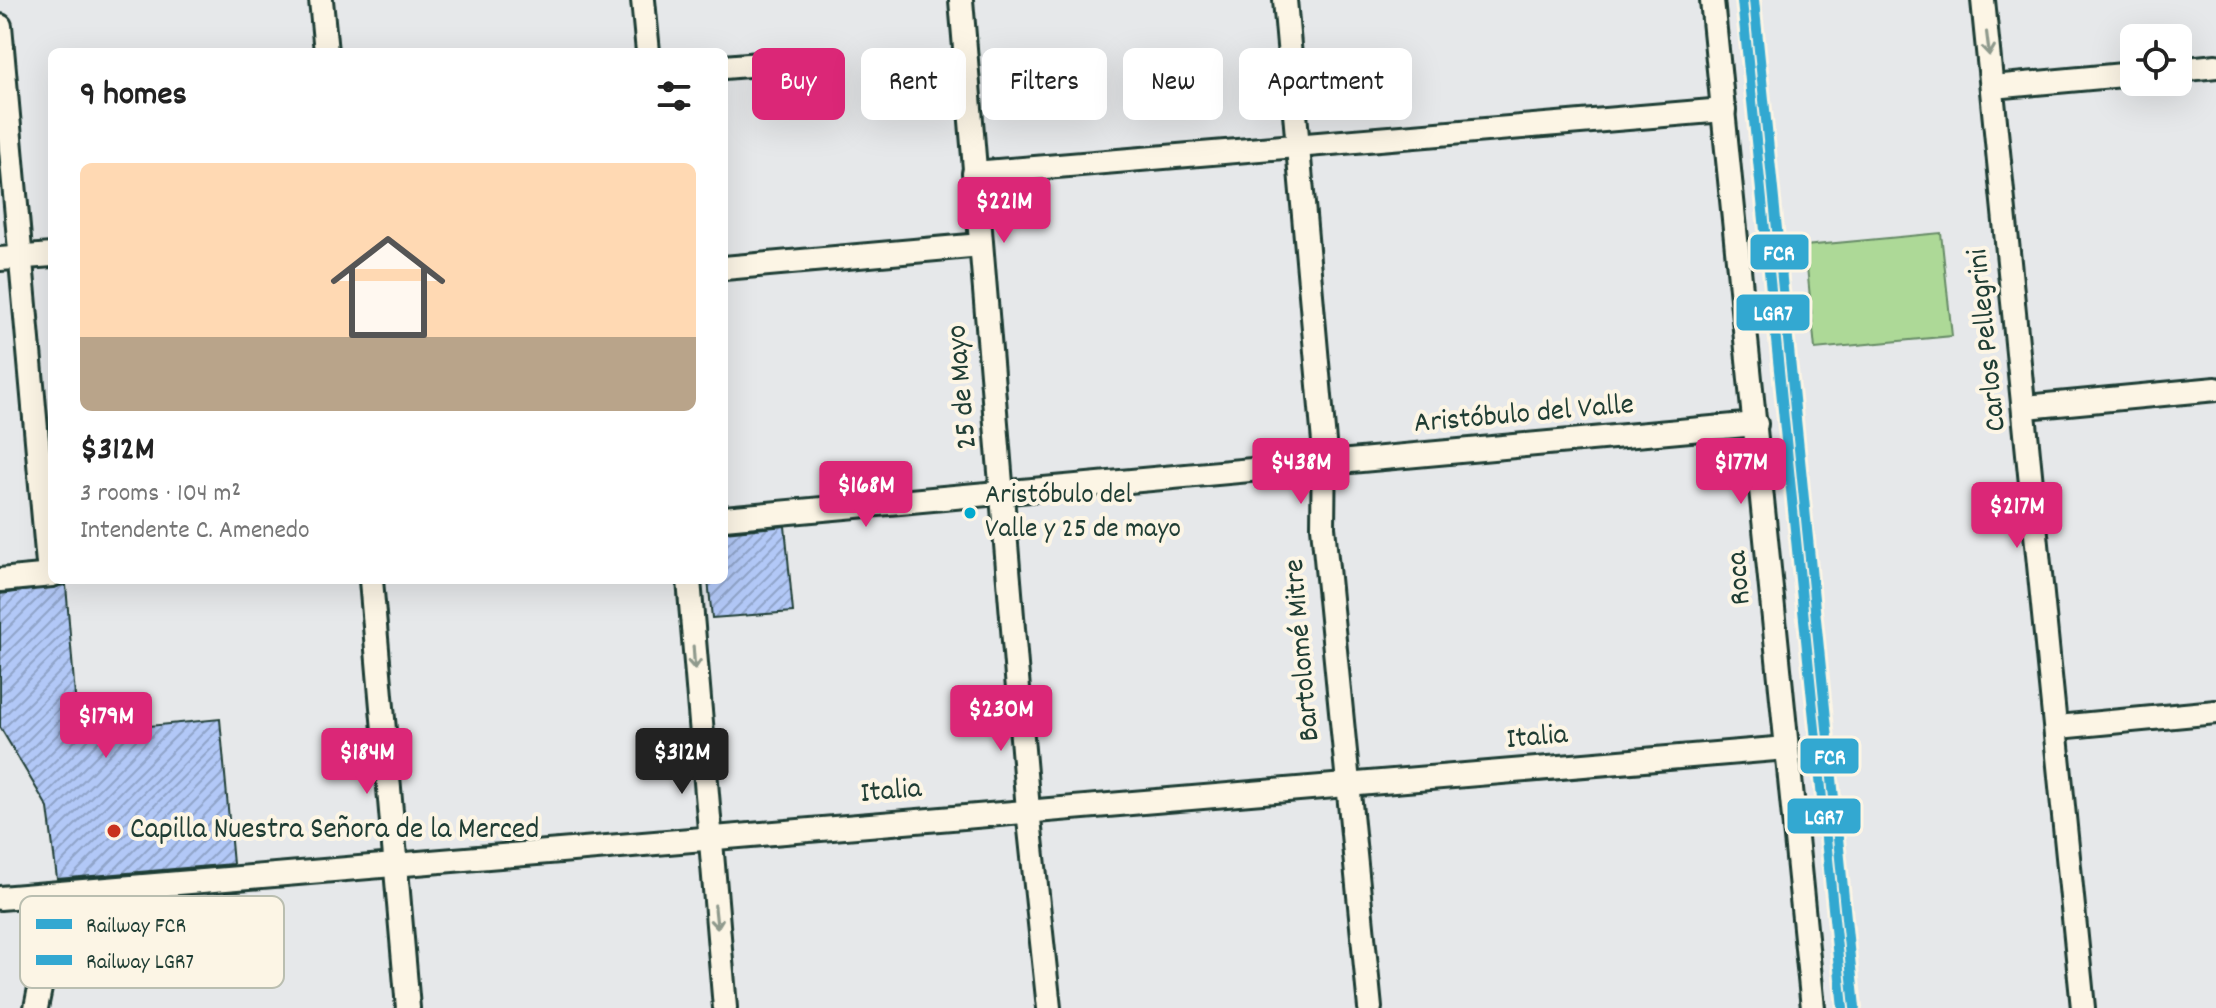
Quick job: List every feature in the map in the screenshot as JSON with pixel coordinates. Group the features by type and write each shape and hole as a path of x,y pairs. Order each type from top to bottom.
{"street":[{"path":"321,0 326,48"},
{"path":"643,0 648,48"},
{"name":"25 de Mayo","path":"961,0 1028,810 1049,1008"},
{"name":"Bartolomé Mitre","path":"1285,0 1324,465 1323,527 1370,1008"},
{"name":"Roca","path":"1712,0 1813,1008"},
{"name":"Carlos Pellegrini","path":"1983,0 2058,727 2083,1008"},
{"path":"0,26 10,258 48,559"},
{"path":"728,67 752,65"},
{"path":"2192,69 2216,66"},
{"path":"1993,87 2120,75"},
{"path":"974,173 1297,149 1724,110"},
{"path":"728,268 981,245"},
{"path":"10,258 48,255"},
{"path":"2026,407 2216,389"},
{"name":"Aristóbulo del Valle","path":"728,518 1756,424"},
{"path":"0,580 48,575"},
{"path":"371,584 408,1008"},
{"path":"689,584 708,840 725,1008"},
{"path":"2058,727 2216,712"},
{"name":"Italia","path":"30,896 1787,748"},
{"name":"Italia","path":"0,898 20,897"},
{"path":"36,1008 40,988"}],"green space":[{"path":"1941,233 1952,336 1815,349 1805,246"}],"building":[{"path":"785,526 793,612 712,618 708,584 728,584 728,532"},
{"path":"66,585 78,733 220,719 233,864 57,879 48,808 0,727 0,594"}],"rail line":[{"name":"FCR","path":"1754,0 1855,1008"},
{"name":"LGR7","path":"1742,1 1843,1008"}],"place":[{"name":"Aristóbulo del Valle y 25 de mayo","path":"970,513"},
{"name":"Capilla Nuestra Señora de la Merced","path":"114,831"}]}
